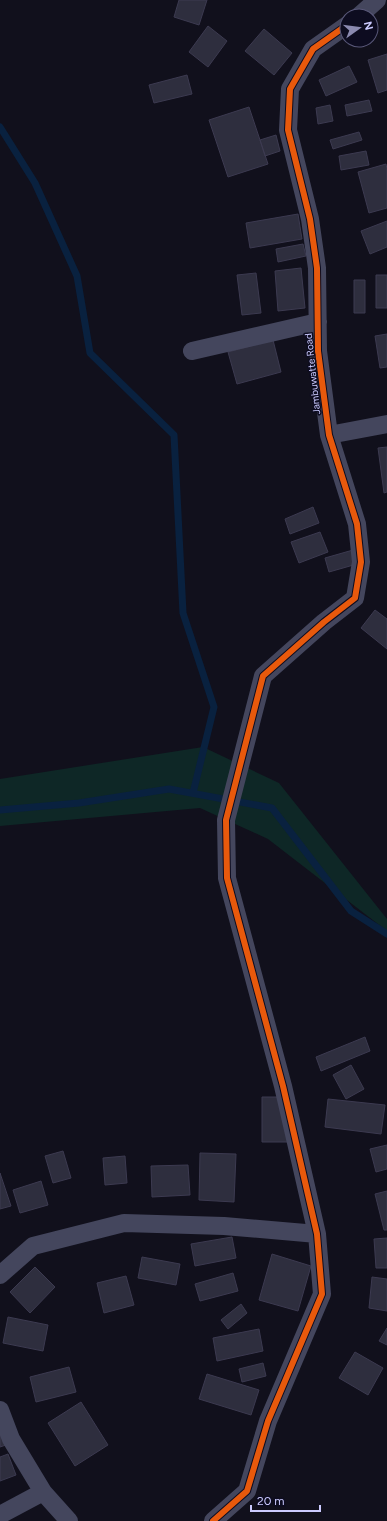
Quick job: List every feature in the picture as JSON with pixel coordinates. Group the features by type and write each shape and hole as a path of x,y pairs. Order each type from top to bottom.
{"street":[{"path":"368,8 377,0"},
{"name":"Jambuwatte Road","path":"317,1234 283,1086 227,878 226,820 263,676 324,622 355,598 361,562 357,524 329,435 318,351 317,268 310,219 288,130 290,88 313,49 339,30"},
{"path":"192,351 318,322"},
{"path":"329,435 387,424"},
{"path":"0,1275 33,1246 124,1223 224,1226 317,1234 322,1294 268,1421 247,1491 213,1521"},
{"path":"0,1410 11,1439 43,1492 69,1521"},
{"path":"0,1515 43,1492"}],"green space":[{"path":"203,747 279,783 387,919 387,931 268,839 200,808 0,826 0,779"}],"building":[{"path":"179,0 207,0 199,25 174,17"},
{"path":"208,26 227,41 208,67 189,52"},
{"path":"264,29 292,53 274,75 245,51"},
{"path":"387,54 387,90 378,93 368,60"},
{"path":"349,66 357,82 326,96 319,80"},
{"path":"187,75 192,94 154,103 149,85"},
{"path":"369,100 372,111 347,116 345,105"},
{"path":"330,105 333,121 318,124 316,108"},
{"path":"249,107 268,164 228,177 209,120"},
{"path":"359,132 362,140 333,149 330,140"},
{"path":"276,135 280,151 265,156 260,140"},
{"path":"366,151 369,165 341,170 339,156"},
{"path":"386,164 387,208 369,213 358,172"},
{"path":"298,214 302,239 250,248 246,223"},
{"path":"387,221 387,247 370,254 361,231"},
{"path":"303,244 306,256 278,262 276,249"},
{"path":"301,268 305,308 278,311 275,271"},
{"path":"256,273 261,313 242,315 237,275"},
{"path":"376,275 387,275 387,308 376,308"},
{"path":"354,280 365,280 365,313 354,313"},
{"path":"387,334 387,367 380,368 375,336"},
{"path":"273,340 281,372 237,384 228,352"},
{"path":"387,447 387,492 384,493 378,448"},
{"path":"313,507 319,523 290,534 285,519"},
{"path":"320,532 328,552 299,563 291,542"},
{"path":"353,550 357,564 329,572 325,558"},
{"path":"375,610 387,619 387,649 361,628"},
{"path":"365,1037 370,1051 321,1071 316,1057"},
{"path":"351,1065 364,1089 346,1099 333,1075"},
{"path":"262,1097 289,1097 289,1142 262,1142"},
{"path":"328,1099 385,1105 381,1134 325,1127"},
{"path":"387,1145 387,1169 376,1172 370,1149"},
{"path":"63,1151 71,1178 53,1183 45,1156"},
{"path":"200,1153 236,1154 234,1202 199,1200"},
{"path":"125,1156 127,1183 105,1185 103,1158"},
{"path":"188,1165 190,1195 152,1197 151,1166"},
{"path":"0,1173 11,1206 0,1209"},
{"path":"41,1181 48,1205 20,1213 13,1190"},
{"path":"387,1191 387,1230 384,1230 375,1194"},
{"path":"232,1237 236,1258 195,1266 191,1244"},
{"path":"387,1238 387,1268 376,1268 374,1239"},
{"path":"272,1254 311,1266 298,1311 259,1300"},
{"path":"142,1257 180,1264 176,1285 138,1278"},
{"path":"35,1267 55,1287 30,1313 10,1292"},
{"path":"233,1273 238,1291 200,1301 195,1284"},
{"path":"126,1276 134,1305 104,1313 97,1283"},
{"path":"372,1277 387,1279 387,1311 369,1308"},
{"path":"241,1304 247,1313 228,1329 221,1320"},
{"path":"8,1317 48,1325 43,1351 3,1343"},
{"path":"387,1328 387,1345 379,1341"},
{"path":"259,1329 263,1351 217,1361 213,1338"},
{"path":"355,1352 383,1368 368,1395 339,1378"},
{"path":"263,1363 266,1376 242,1382 239,1369"},
{"path":"69,1367 76,1392 36,1402 30,1377"},
{"path":"207,1374 259,1390 251,1415 199,1399"},
{"path":"81,1402 108,1445 75,1466 48,1423"},
{"path":"0,1430 6,1445 0,1447"},
{"path":"8,1454 16,1475 0,1481 0,1457"}],"waterway":[{"path":"0,127 35,183 77,276 90,353 174,435 183,613 214,707 193,793"},
{"path":"0,810 79,803 169,789 272,808 351,911 387,934"}],"cycle path":[{"path":"213,1521 247,1491 268,1421 322,1294 317,1234 283,1086 227,878 226,820 263,676 324,622 355,598 361,562 357,524 329,435 318,351 317,268 310,219 288,130 290,89 313,49 339,31"}]}
